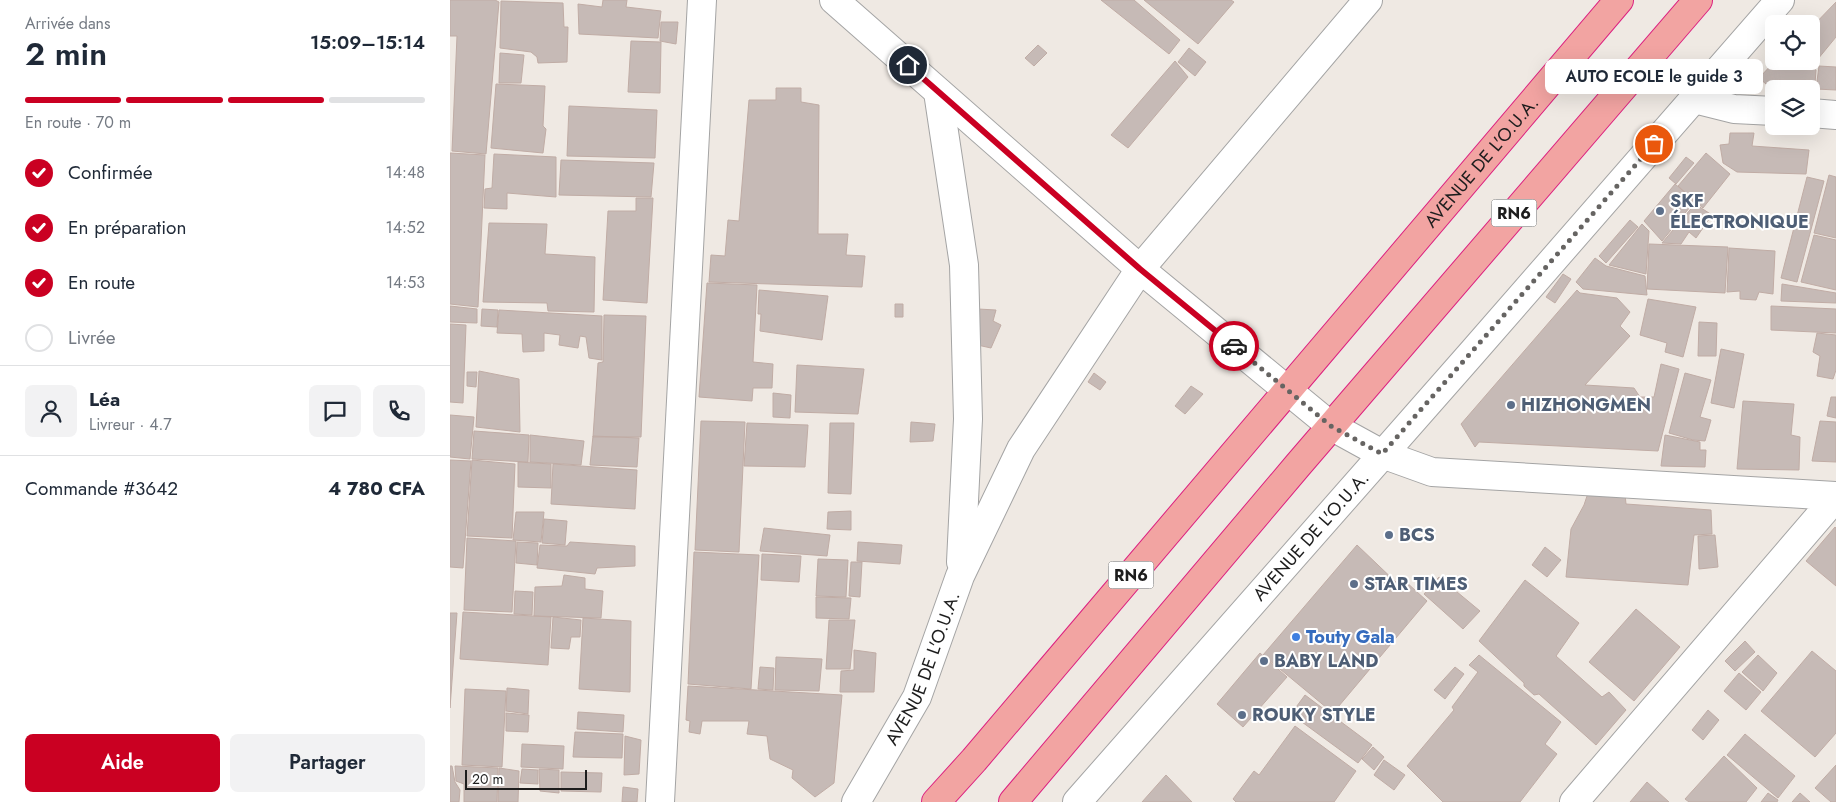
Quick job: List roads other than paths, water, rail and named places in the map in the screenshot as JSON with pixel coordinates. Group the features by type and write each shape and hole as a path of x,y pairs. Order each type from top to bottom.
{"highway":[{"name":"AVENUE DE L'O.U.A.","path":"936,802 974,760 1619,0"},
{"name":"RN6","path":"1013,802 1331,426 1698,0"}],"street":[{"path":"660,802 702,0"},
{"path":"834,0 1140,269 1331,426 1382,454 1432,472 1836,497"},
{"name":"AVENUE DE L'O.U.A.","path":"856,802 917,697 960,576 1020,449 1140,269 1368,0"},
{"name":"AVENUE DE L'O.U.A.","path":"1077,802 1780,0"},
{"path":"938,92 964,265 968,419 960,576"},
{"path":"1694,99 1734,109 1765,111"},
{"path":"1820,114 1836,115"},
{"path":"1574,802 1836,497"}],"place":[{"name":"AUTO ECOLE le guide 3","path":"1654,144"},
{"name":"SKF ÉLECTRONIQUE","path":"1660,211"},
{"name":"HIZHONGMEN","path":"1511,405"},
{"name":"BCS","path":"1389,535"},
{"name":"STAR TIMES","path":"1354,584"},
{"name":"Touty Gala","path":"1296,637"},
{"name":"BABY LAND","path":"1264,661"},
{"name":"ROUKY STYLE","path":"1242,715"}]}
